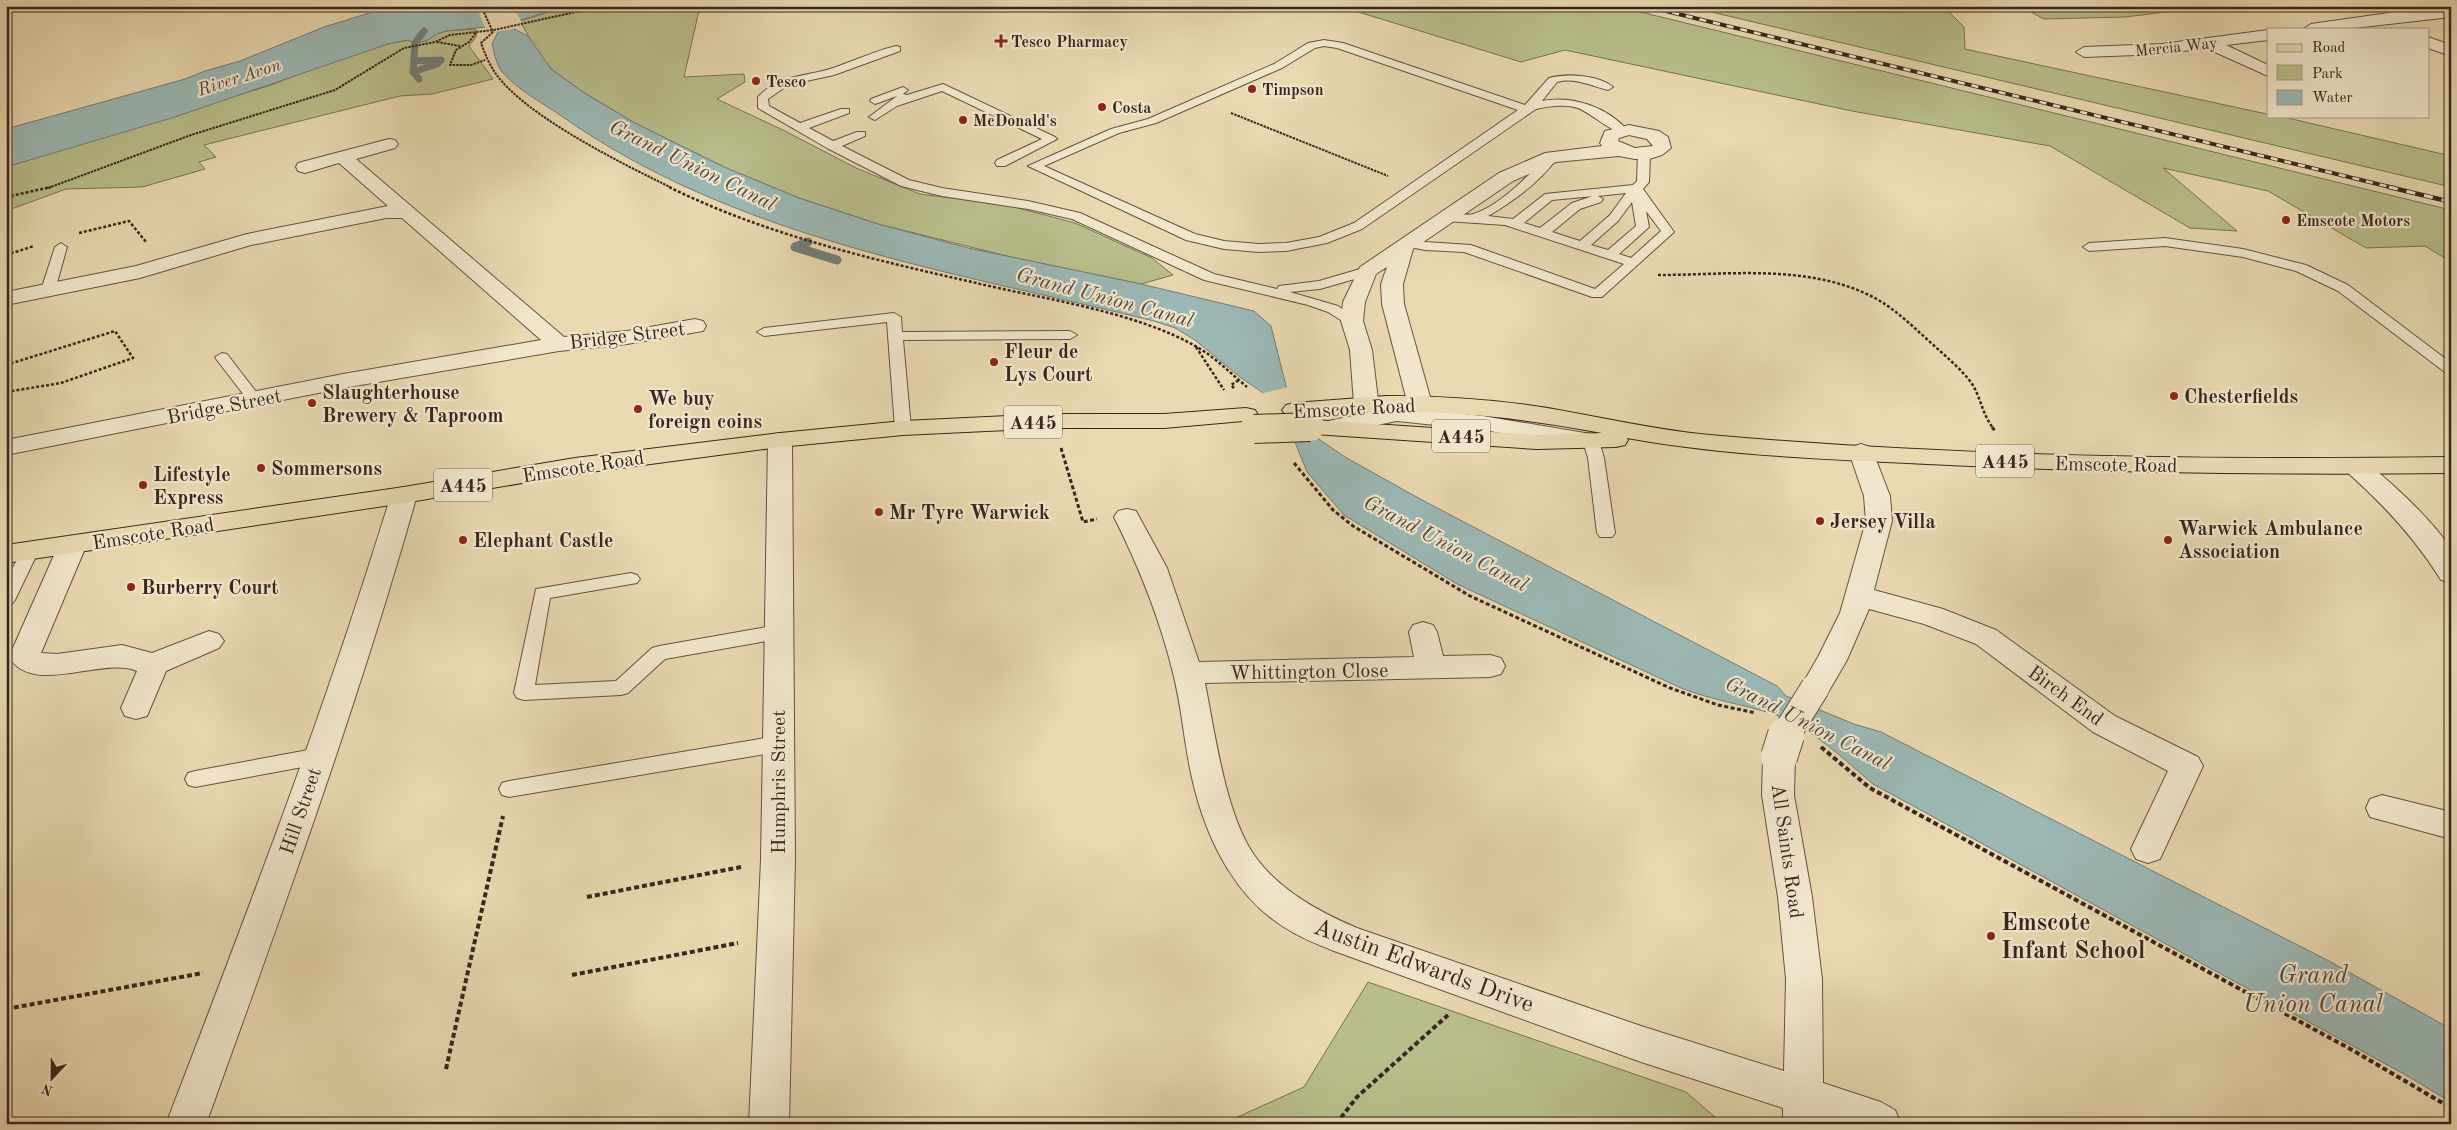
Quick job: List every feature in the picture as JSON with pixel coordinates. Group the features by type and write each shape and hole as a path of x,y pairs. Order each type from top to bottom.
{"main road":[{"name":"Emscote Road","path":"1317,421 1366,404 1468,406 1538,414 1663,438"},
{"name":"Emscote Road","path":"18,553 404,495 575,466 780,440 903,428 1052,421 1317,421 1537,442 1663,438 2018,462 2356,466 2451,465"}],"street":[{"path":"2318,28 2451,12"},
{"path":"2373,20 2393,28"},
{"name":"Mercia Way","path":"2084,52 2133,52 2267,35"},
{"path":"2208,43 2267,70"},
{"path":"2430,43 2451,51"},
{"path":"1413,247 1380,260 1367,271 1354,302 1352,321 1362,350 1366,404 1397,414 1420,404 1393,304 1392,284 1413,247 1446,217 1506,177 1552,158 1618,139 1644,154"},
{"path":"305,167 389,144"},
{"name":"Bridge Street","path":"343,157 559,344"},
{"path":"6,298 155,268 268,235 386,212 405,212"},
{"name":"Bridge Street","path":"6,448 343,381 559,344 636,337 695,326"},
{"path":"1317,421 1397,414 1492,424 1591,441"},
{"name":"Humphris Street","path":"769,1124 778,860 776,744 780,440"},
{"name":"All Saints Road","path":"1803,1109 1804,980 1795,897 1778,795 1779,757 1785,738 1815,688 1846,630 1859,596 1876,535 1879,513 1877,496 1860,452"},
{"path":"2356,466 2395,500 2410,516 2434,545 2451,572"},
{"name":"Hill Street","path":"186,1124 246,966 369,614 404,495"},
{"name":"Austin Edwards Drive","path":"1127,517 1153,568 1188,674 1208,779 1226,834 1245,870 1260,887 1307,923 1347,940 1650,1047 1803,1109"},
{"path":"72,546 24,657 30,662 43,666 100,657 122,656 140,659 152,665 209,641"},
{"name":"Birch End","path":"1859,596 1933,616 1986,637 2104,724 2187,766 2148,849"},
{"path":"1423,632 1431,668"},
{"path":"136,708 151,675 152,665"},
{"name":"Whittington Close","path":"1188,674 1490,666"},
{"path":"2382,808 2451,826"},
{"path":"1803,1109 1867,1116 1881,1124"}],"lane":[{"path":"1608,87 1580,79 1558,78 1553,80 1529,107 1358,226 1322,240 1274,248 1224,245 1191,237 1034,166 1115,131 1167,115 1278,66 1312,45 1324,43 1339,45 1529,107 1558,102 1579,104 1596,110 1618,139"},
{"path":"896,49 828,73 801,77 781,85 762,99 764,108 831,146 905,183 942,192 1054,210 1076,216 1210,277 1264,289 1327,307 1352,321"},
{"path":"875,101 930,81 944,82 1080,146"},
{"path":"875,117 893,104 943,87 1051,139 1001,163"},
{"path":"798,128 845,111"},
{"path":"831,146 861,134"},
{"path":"1582,246 1614,218 1636,188 1643,182 1644,154"},
{"path":"1472,219 1498,205 1537,175 1552,158"},
{"path":"1514,224 1549,197 1636,188"},
{"path":"1542,233 1576,206 1636,188"},
{"path":"1610,255 1643,227 1636,188"},
{"path":"1413,247 1454,246 1466,248 1594,297 1668,232 1636,188"},
{"path":"1446,217 1514,224 1634,263"},
{"path":"2089,247 2165,242 2242,252 2301,268 2342,288 2451,370"},
{"path":"48,290 62,246"},
{"path":"1413,247 1448,256"},
{"path":"1264,289 1296,289 1327,284 1367,271"},
{"path":"764,332 894,318 903,428"},
{"path":"895,336 1070,335"},
{"path":"222,357 255,400"},
{"path":"1591,441 1596,458 1606,533"},
{"path":"6,600 18,553"},
{"path":"631,579 542,593 524,693 621,688 659,653 778,632"},
{"path":"509,789 776,744"},
{"path":"195,779 319,756"}],"path":[{"path":"481,6 493,32 481,43 485,60 500,79 537,112 607,154 704,203 798,236 937,274 1134,320 1176,335 1194,345 1224,390"},
{"path":"6,197 43,190 191,135 335,90 404,48 435,42 450,36 476,33 603,6"},
{"path":"476,33 469,42 456,50 450,65 471,65 485,60"},
{"path":"435,42 461,46"},
{"path":"1224,111 1388,176"},
{"path":"75,234 129,221 147,242"},
{"path":"6,255 40,244"},
{"path":"1653,275 1789,273 1819,277 1848,285 1880,300 1921,331 1965,375 1975,389 1981,402 1982,412 1993,428"},
{"path":"6,366 115,331 133,358 61,383 6,392"},
{"path":"1052,421 1083,522 1115,515 1127,517"},
{"path":"1292,454 1294,462 1304,476 1333,510 1353,526 1470,596 1670,688 1718,705 1764,715"},
{"path":"1817,743 1870,788 2354,1051 2451,1108"},
{"path":"446,1069 509,789"},
{"path":"587,897 778,860"},
{"path":"572,975 775,936"},
{"path":"7,1010 246,966"},
{"path":"1336,1124 1357,1097 1482,987"}],"green space":[{"path":"568,6 700,6 684,77 744,74 745,82 717,99 785,131 856,168 920,194 1007,205 1075,223 1152,258 1173,275 1141,284 1011,257 878,224 799,198 724,167 633,122 583,92 551,69 532,43 520,21"},
{"path":"1339,6 1616,6 2451,210 2451,262 2425,246 2366,248 2268,191 2163,168 2237,231 2190,228 2050,146 1852,111 1565,50 1521,62"},
{"path":"1686,6 2214,6 2125,17 2044,19 2021,7 1945,8 1964,27 1965,49 2267,114 2267,118 2288,118 2451,156 2451,187"},
{"path":"476,29 476,37 469,46 493,79 432,94 400,96 204,145 216,157 199,162 205,169 142,187 66,189 6,211 6,167 271,85 327,63 388,44 408,40 414,43 426,41 436,34 446,31"},
{"path":"1368,982 1686,1092 1723,1124 1222,1124 1304,1087"}],"water":[{"path":"392,6 568,6 511,23 514,29 528,36 551,69 583,92 633,122 724,167 799,198 878,224 968,248 1141,284 1254,311 1271,326 1286,386 1307,431 1345,457 1422,500 1777,686 1786,696 1854,724 1881,732 2327,960 2451,1029 2451,1102 2404,1074 1873,784 1826,744 1786,719 1681,688 1457,584 1344,515 1307,472 1295,442 1262,392 1241,378 1195,340 1175,328 1154,321 923,267 846,246 771,221 698,192 627,157 536,100 512,82 500,69 495,57 492,44 498,32 496,26 446,31 426,41 414,43 408,40 388,44 175,117 6,167 6,129 185,79 240,61 324,27"}],"pier":[{"path":"476,6 513,6 522,23 515,25 518,28 495,32 494,28 486,30"},
{"path":"1289,387 1309,429 1316,434 1317,440 1291,439 1260,394"}],"waterway":[{"path":"413,72 415,43 424,31"},
{"path":"413,72 437,64 441,60 414,61"},
{"path":"413,72 419,79"},
{"path":"808,242 795,247 837,260"}],"railway":[{"path":"1645,6 2394,188"},
{"path":"2389,187 2451,202"}],"place":[{"name":"Tesco Pharmacy","path":"1001,41"},
{"name":"Tesco","path":"756,81"},
{"name":"Timpson","path":"1252,89"},
{"name":"Costa","path":"1102,107"},
{"name":"McDonald's","path":"963,120"},
{"name":"Emscote Motors","path":"2286,220"},
{"name":"Fleur de Lys Court","path":"994,362"},
{"name":"Chesterfields","path":"2174,396"},
{"name":"Slaughterhouse Brewery & Taproom","path":"312,403"},
{"name":"We buy foreign coins","path":"638,409"},
{"name":"Sommersons","path":"261,468"},
{"name":"Lifestyle Express","path":"143,485"},
{"name":"Mr Tyre Warwick","path":"879,512"},
{"name":"Jersey Villa","path":"1820,521"},
{"name":"Elephant Castle","path":"463,540"},
{"name":"Warwick Ambulance Association","path":"2168,540"},
{"name":"Burberry Court","path":"131,587"},
{"name":"Emscote Infant School","path":"1991,936"}],"water label":[{"name":"River Avon","path":"239,77"},
{"name":"Grand Union Canal","path":"693,165"},
{"name":"Grand Union Canal","path":"1105,297"},
{"name":"Grand Union Canal","path":"1446,543"},
{"name":"Grand Union Canal","path":"1808,723"},
{"name":"Grand Union Canal","path":"2313,988"}]}
